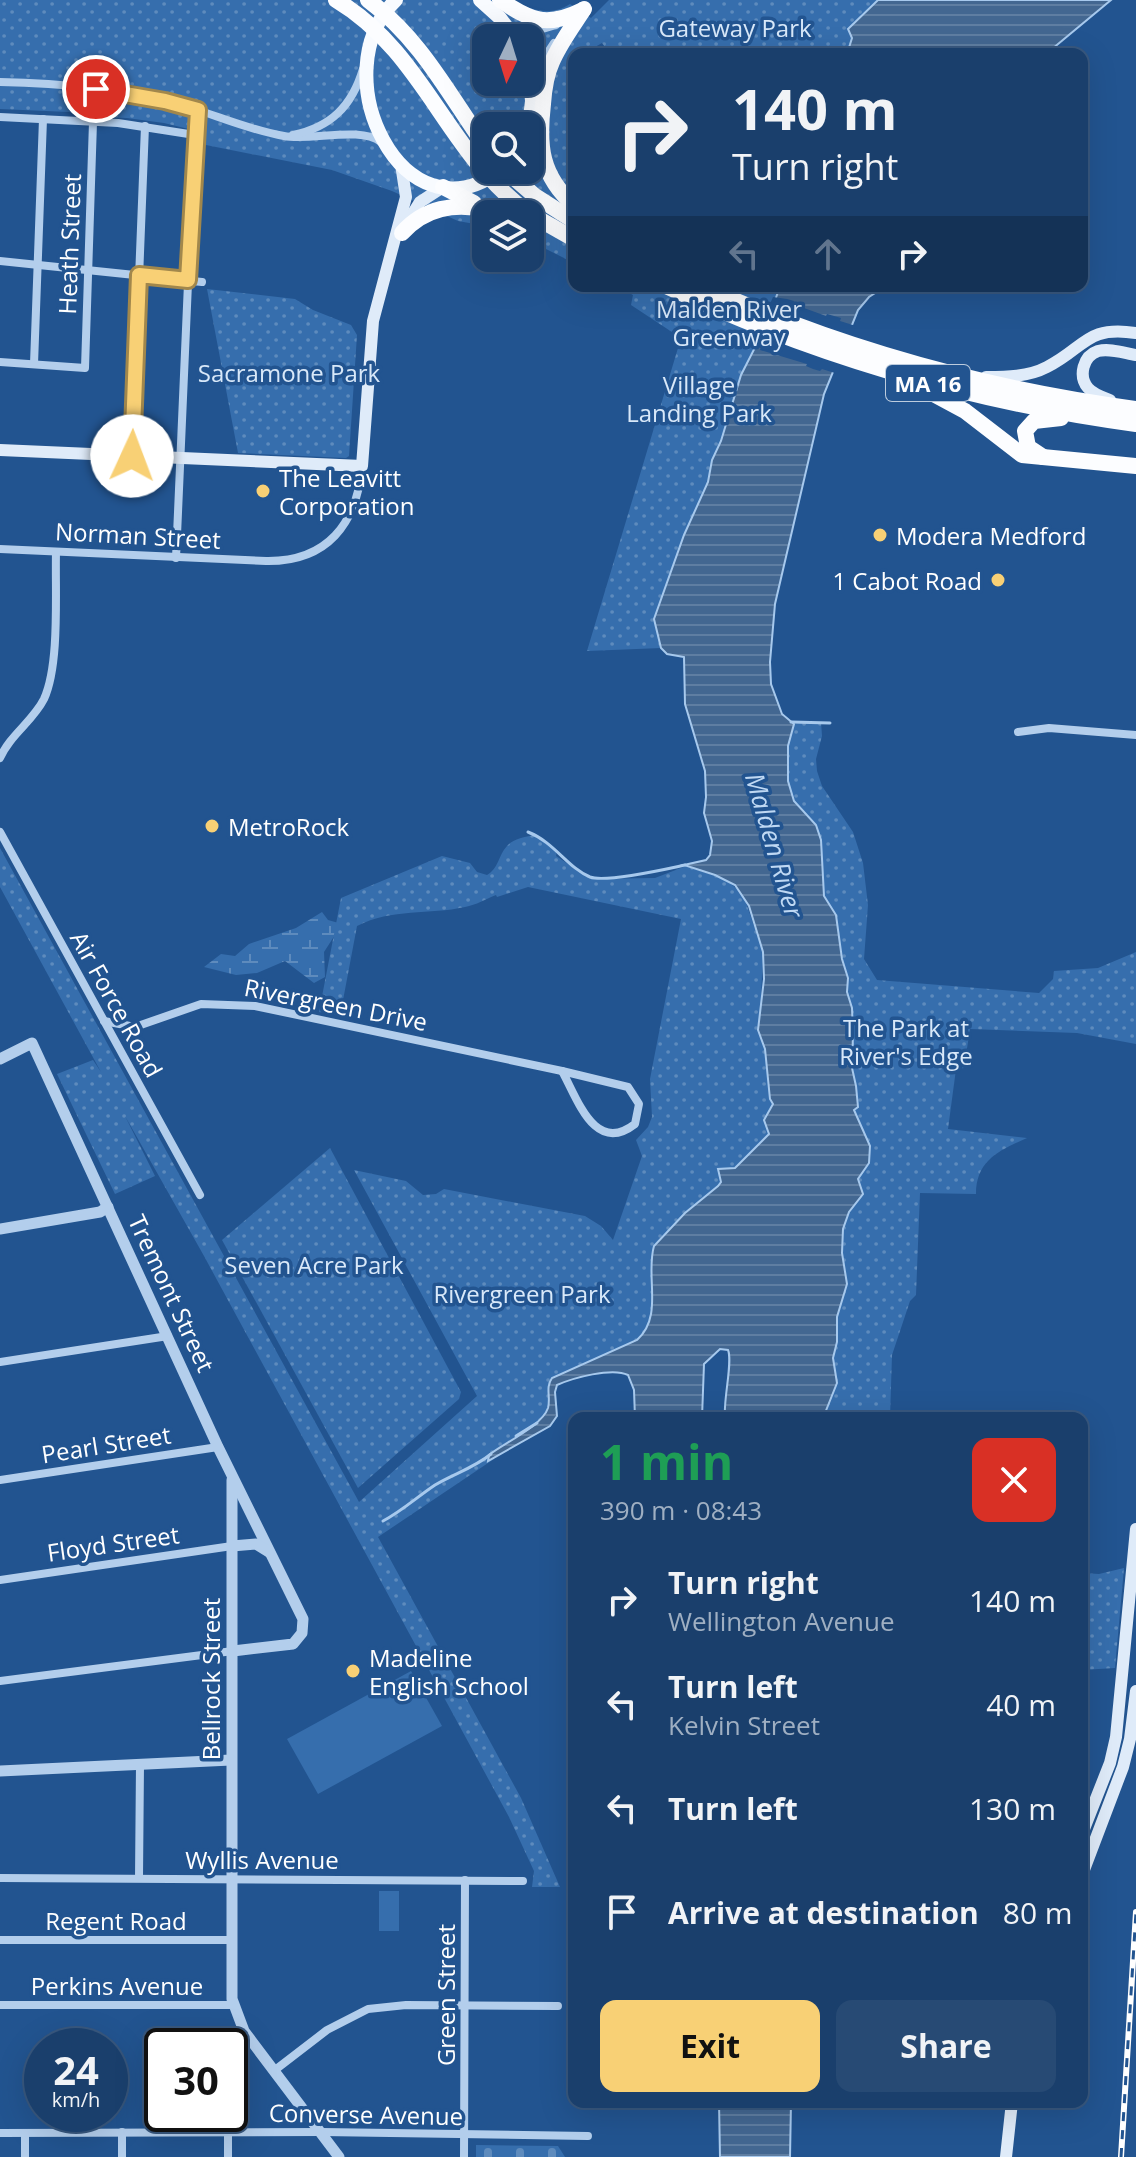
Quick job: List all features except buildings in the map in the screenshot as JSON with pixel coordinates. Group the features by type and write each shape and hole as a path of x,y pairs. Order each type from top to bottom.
{"highway":[{"path":"336,0 376,28 403,58 466,152 472,156"},
{"path":"368,0 390,6 472,126"},
{"path":"500,0 525,17 537,20 557,19 589,4"},
{"path":"568,199 548,174 542,156 540,135 545,84 550,66 589,4"},
{"path":"507,184 519,200"},
{"path":"516,184 568,217"},
{"path":"443,187 472,202"},
{"path":"402,233 422,216 442,208 472,208"},
{"path":"544,222 568,236"},
{"path":"544,234 568,244"},
{"name":"MA 16","path":"684,292 977,395 1136,424"},
{"name":"MA 16","path":"710,292 732,308"},
{"path":"872,359 958,406 1022,455 1136,464"},
{"name":"MA 16","path":"872,359 935,369 1032,392 1136,408"},
{"path":"1053,458 1035,453 1028,447 1024,433 1029,424 1044,419 1102,419"}],"main road":[{"path":"480,0 505,23"},
{"path":"390,6 376,28 368,49 368,99 375,126 401,164 423,180 443,187 470,187 476,184"},
{"path":"531,96 531,112"},
{"path":"0,450 362,466 373,321 406,197 401,164"},
{"path":"392,250 420,202 443,187"},
{"path":"935,369 985,377 1026,374 1051,365 1092,336 1114,331 1136,333"},
{"path":"1136,355 1108,350 1097,352 1085,363 1083,376 1087,387 1095,394 1136,408"},
{"path":"1088,1819 1110,1763 1116,1737 1136,1529"},
{"path":"1088,1859 1123,1767 1136,1691"},
{"path":"1006,2157 1011,2108"}],"street":[{"path":"505,23 518,31 533,33 564,22 589,4"},
{"path":"532,109 543,59 589,4"},
{"path":"277,135 310,131 337,116 354,95 368,49"},
{"path":"0,82 106,90 165,101 277,135 303,138 367,135 388,148"},
{"path":"176,558 198,110"},
{"path":"0,117 145,126 195,135"},
{"path":"0,362 34,364 43,119"},
{"name":"Heath Street","path":"34,364 85,368 93,122"},
{"path":"132,456 145,126"},
{"path":"0,261 202,282"},
{"name":"Norman Street","path":"0,549 274,561 298,558 311,553 346,523 356,502 362,466"},
{"path":"0,758 42,702 50,679 56,552"},
{"path":"1018,732 1049,728 1136,735"},
{"name":"Air Force Road","path":"0,832 200,1195"},
{"name":"Rivergreen Drive","path":"104,1021 135,1027 201,1004 255,1006 562,1071 628,1087 639,1104 635,1124 624,1133 615,1134 607,1134 594,1127 562,1071"},
{"name":"Tremont Street","path":"0,1059 32,1043 218,1447 303,1619 300,1638 293,1644 233,1651"},
{"path":"0,1229 100,1212 108,1207"},
{"path":"0,1362 168,1336"},
{"name":"Pearl Street","path":"0,1480 218,1447"},
{"name":"Bellrock Street","path":"230,1472 233,1485 230,1981 233,2005"},
{"path":"232,1546 256,1544 266,1549 274,1560"},
{"name":"Floyd Street","path":"0,1580 232,1546"},
{"path":"0,1681 233,1651"},
{"path":"0,1771 231,1760"},
{"path":"139,1878 140,1764"},
{"name":"Wyllis Avenue","path":"0,1878 139,1878 231,1883 523,1881"},
{"name":"Green Street","path":"464,2157 465,1880"},
{"name":"Regent Road","path":"0,1940 231,1940"},
{"name":"Perkins Avenue","path":"0,2005 233,2005"},
{"path":"233,2005 244,2031 339,2157"},
{"path":"275,2070 335,2025 368,2009 406,2005 558,2006"},
{"path":"122,2132 122,2157"},
{"name":"Converse Avenue","path":"0,2133 322,2132 588,2136"},
{"path":"25,2133 25,2157"},
{"path":"228,2133 228,2157"}],"green space":[{"name":"Gateway Park","path":"0,0 512,0 541,11 570,4 591,18 609,0 878,0 858,19 849,48 606,48 602,43 595,48 568,48 568,260 544,248 544,200 472,200 472,224 458,221 392,191 332,170 201,144 201,132 164,123 69,112 0,109"},
{"name":"Sacramone Park","path":"207,289 295,299 351,325 357,335 349,456 238,453"},
{"name":"Village Landing Park","path":"627,292 778,292 767,324 741,375 712,460 708,482 684,535 654,618 661,648 587,651 681,338 631,305 633,295"},
{"name":"The Park at River's Edge","path":"821,722 817,771 822,786 853,832 863,863 868,905 864,959 877,980 1039,993 1053,979 1054,971 1098,968 1136,952 1136,1044 1077,1033 970,1029 964,1068 956,1069 948,1129 1027,1138 991,1158 980,1173 976,1194 920,1193 916,1295 910,1301 892,1355 890,1412 821,1412 830,1357 840,1228 855,1178 848,978 836,915 824,896 813,822 794,801 789,786 788,746 794,724"},
{"name":"Rivergreen Park","path":"534,835 553,846 556,856 591,879 655,878 686,866 726,880 743,894 763,952 760,1020 774,1104 774,1132 735,1168 718,1169 721,1182 718,1186 685,1213 654,1245 652,1308 645,1330 637,1340 552,1378 547,1409 540,1420 493,1452 494,1459 378,1537 521,1798 560,1887 532,1887 534,1871 509,1817 125,1116 155,1176 115,1194 57,1074 93,1060 101,1072 0,887 0,848 359,1502 477,1396 354,1170 406,1181 423,1195 436,1194 444,1189 585,1216 601,1226 613,1240 642,1156 636,1140 648,1127 652,1117 650,1079 681,919 528,887 465,907 370,920 357,926 340,1016 319,1012 341,898 442,856 470,863 477,872 487,875 510,844"},
{"path":"322,912 328,920 342,924 324,952 325,977 314,983 285,961 257,973 236,975 204,967 221,954 235,956 249,944 296,928"},
{"name":"Seven Acre Park","path":"330,1148 461,1392 459,1399 358,1488 222,1240"},
{"path":"1124,1568 1115,1668 1088,1670 1088,1573"},
{"path":"411,1671 442,1726 318,1794 287,1739"},
{"path":"379,1891 399,1891 399,1931 379,1931"},
{"path":"476,2145 558,2146 565,2157 476,2157"}],"water":[{"path":"878,0 1111,0 1053,48 849,48 852,38 848,29"},
{"name":"Malden River","path":"778,292 877,292 858,310 824,394 775,604 770,662 771,684 782,714 794,724 788,746 788,781 794,801 816,825 821,840 824,896 836,915 852,1008 852,1068 858,1107 854,1110 870,1146 869,1163 858,1179 863,1194 849,1212 843,1229 842,1253 847,1284 837,1317 837,1342 833,1358 837,1383 825,1412 725,1412 729,1356 728,1350 720,1349 704,1364 702,1412 635,1412 634,1390 628,1375 612,1372 582,1377 557,1385 557,1416 550,1426 488,1461 489,1455 531,1428 544,1415 548,1408 552,1378 637,1340 645,1330 652,1308 654,1246 685,1213 718,1186 721,1182 718,1169 735,1168 769,1134 764,1120 773,1104 765,1049 758,1030 764,979 763,952 749,906 735,885 684,865 706,860 710,855 712,841 704,813 705,771 685,704 684,657 667,654 661,648 654,619 684,535 708,482 712,460 741,375 767,324"},
{"path":"719,2108 791,2108 790,2157 720,2157"}],"pier":[{"path":"773,297 794,301 793,304 841,318 840,321 856,326 838,374 813,369 807,364 760,350 761,347 753,343"}],"waterway":[{"path":"791,722 830,723"},
{"path":"528,832 546,842 590,877 622,877 685,865"},
{"path":"516,1436 537,1423"},
{"path":"383,1521 435,1485 491,1454"}],"railway":[{"path":"1121,2157 1136,1912"}],"place":[{"name":"The Leavitt Corporation","path":"263,491"},
{"name":"Modera Medford","path":"880,535"},
{"name":"1 Cabot Road","path":"998,580"},
{"name":"MetroRock","path":"212,826"},
{"name":"Madeline English School","path":"353,1671"}],"route":[{"path":"96,89 198,110 188,280 139,275 132,456"}],"park label":[{"name":"Malden River Greenway","path":"729,322"}]}
